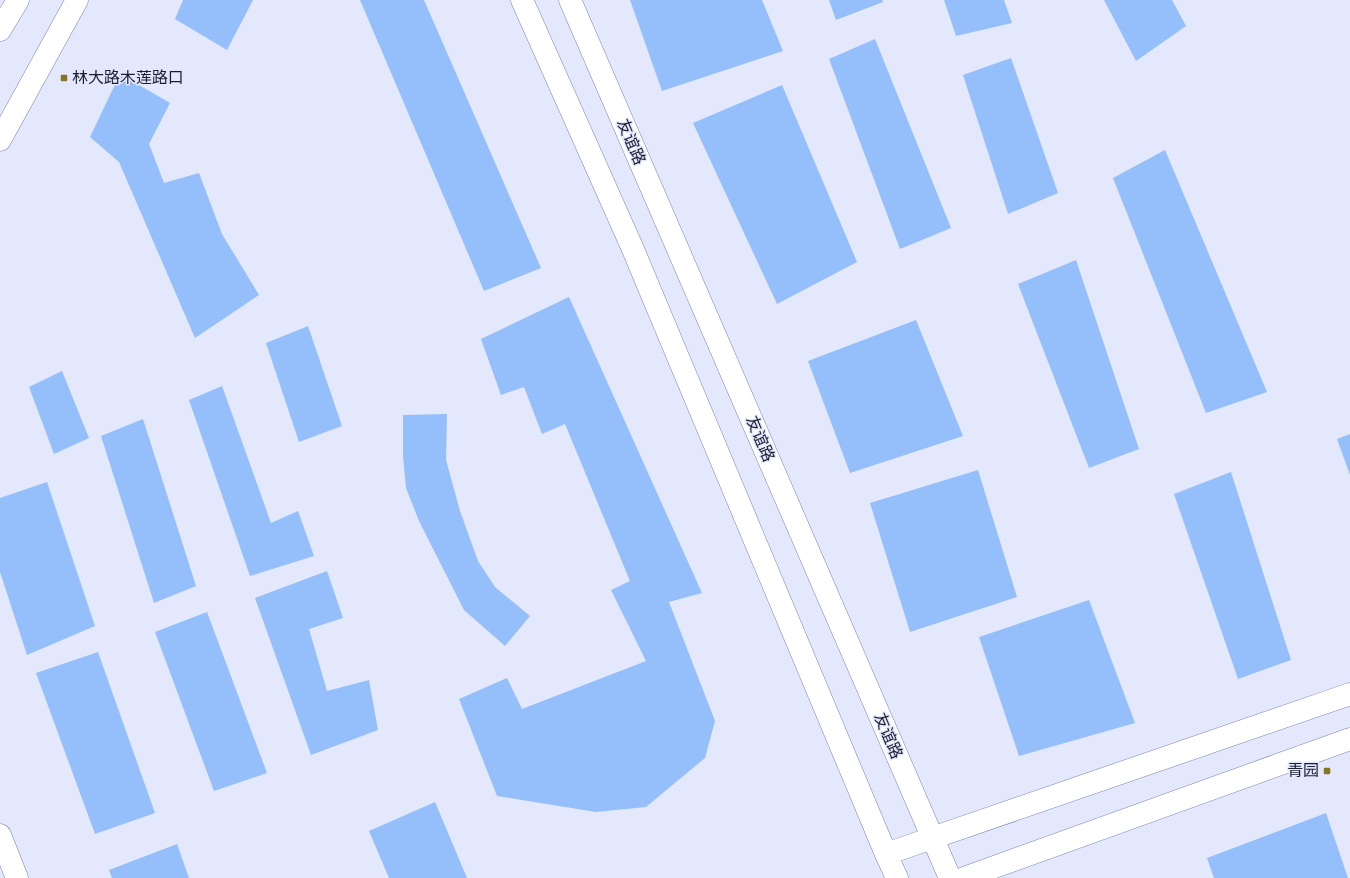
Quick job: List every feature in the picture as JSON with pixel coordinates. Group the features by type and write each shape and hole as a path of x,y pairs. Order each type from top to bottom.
{"main road":[{"path":"0,30 18,0"},
{"path":"0,140 77,0"},
{"path":"522,0 632,247 897,878"},
{"name":"友谊路","path":"570,0 950,878"},
{"path":"886,854 1350,694"},
{"path":"964,878 1350,739"},
{"path":"0,835 17,878"}],"building":[{"path":"183,0 253,0 227,50 175,19"},
{"path":"360,0 424,0 541,268 484,291"},
{"path":"630,0 762,0 783,51 662,91"},
{"path":"829,0 882,0 883,2 836,20"},
{"path":"944,0 1004,0 1012,23 956,36"},
{"path":"1104,0 1172,0 1186,26 1136,61"},
{"path":"875,39 951,228 900,249 829,59"},
{"path":"1011,58 1058,193 1008,214 963,75"},
{"path":"120,74 170,103 149,144 164,183 199,173 222,234 259,295 195,338 119,162 90,137"},
{"path":"782,85 857,262 777,304 693,123"},
{"path":"1165,150 1267,392 1206,413 1113,178"},
{"path":"1076,260 1139,449 1089,468 1018,284"},
{"path":"569,297 702,593 669,602 715,721 705,758 646,807 596,812 497,796 459,699 507,678 522,709 646,661 611,590 630,581 565,424 542,434 524,387 501,395 481,339"},
{"path":"916,320 963,436 850,473 808,361"},
{"path":"308,326 342,426 299,442 266,343"},
{"path":"62,371 89,438 54,454 29,387"},
{"path":"222,386 271,523 298,511 314,556 250,576 189,400"},
{"path":"447,414 446,460 460,511 478,561 495,587 530,616 505,646 464,610 419,521 406,488 403,456 403,415"},
{"path":"143,419 196,586 154,603 101,436"},
{"path":"1350,434 1350,475 1337,439"},
{"path":"978,470 1017,597 910,632 870,503"},
{"path":"1231,472 1291,660 1238,679 1174,494"},
{"path":"47,482 95,626 27,655 0,572 0,498"},
{"path":"327,571 343,618 309,629 327,691 369,680 378,730 311,755 255,598"},
{"path":"1089,600 1135,723 1019,756 979,637"},
{"path":"207,612 267,773 214,791 155,632"},
{"path":"98,652 155,813 95,834 36,673"},
{"path":"435,802 467,878 389,878 369,831"},
{"path":"1326,813 1348,878 1214,878 1207,858"},
{"path":"177,844 189,878 112,878 109,870"}],"place":[{"name":"林大路木莲路口","path":"64,78"},
{"name":"青园","path":"1327,771"}]}
